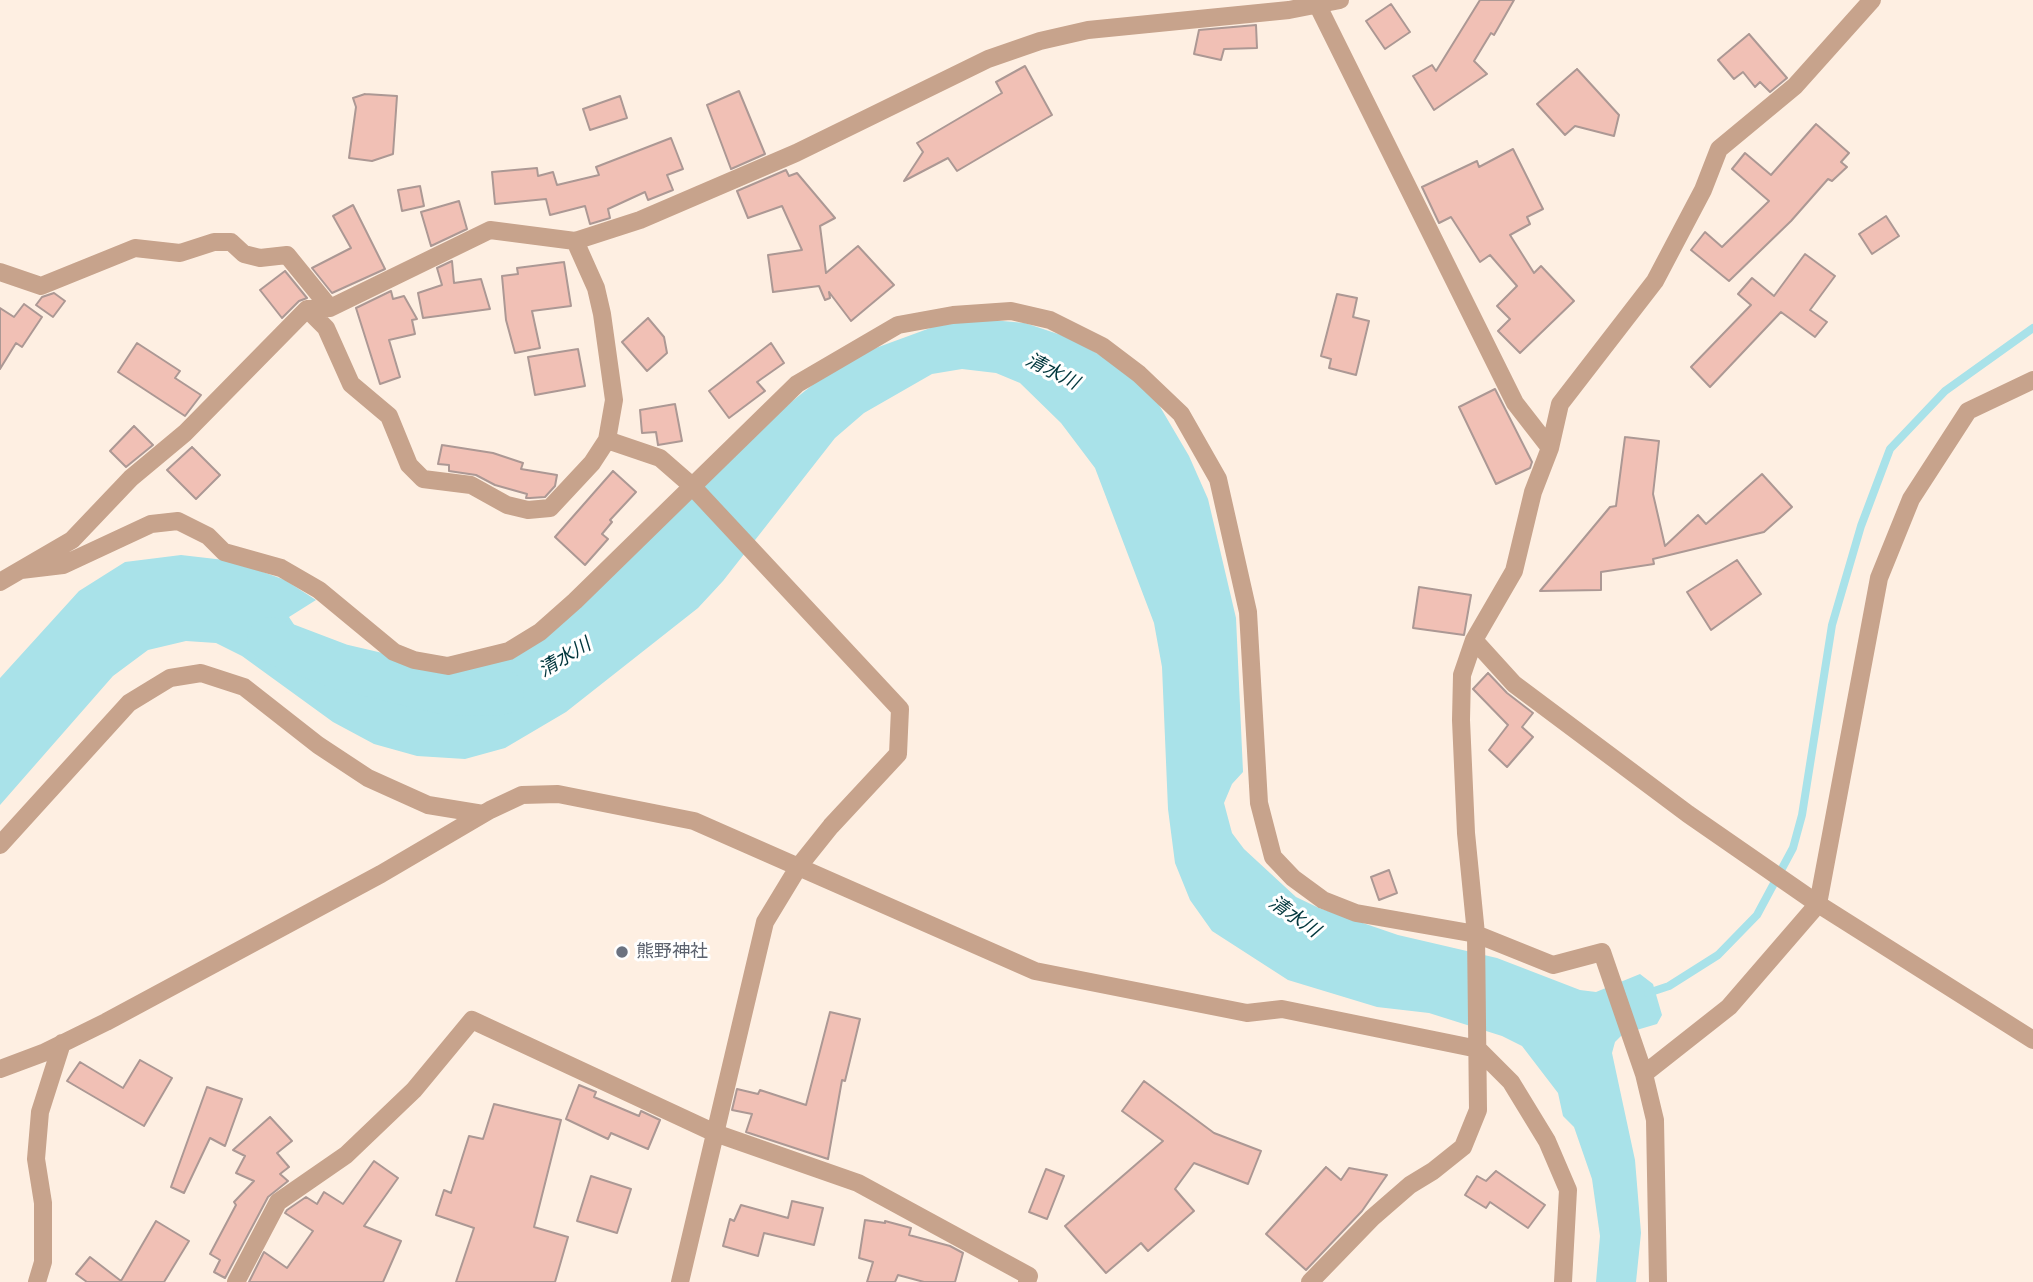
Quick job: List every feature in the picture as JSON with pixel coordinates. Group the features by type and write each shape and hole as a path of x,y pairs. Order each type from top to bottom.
{"street":[{"path":"0,582 72,540 131,478 185,433 307,309 330,308 490,230 575,241 640,220 770,165 988,59 1040,41 1088,30 1318,6 1340,0"},
{"path":"1310,1282 1372,1217 1410,1185 1463,1147 1478,1110 1476,934 1466,833 1461,720 1462,675 1474,640 1514,571 1560,404 1655,281 1703,190 1719,149 1795,86 1872,0"},
{"path":"1318,6 1515,403 1550,448"},
{"path":"307,309 326,328 351,384 389,416 410,465 423,479 471,485 507,505 528,510 550,508 592,463 607,440 614,400 596,288 575,241"},
{"path":"0,272 41,286 135,248 180,253 214,242 231,242 244,254 260,258 287,255 330,308"},
{"path":"21,570 63,565 151,524 178,521 208,536 224,552 281,568 319,590 394,652 414,660 448,666 509,651 540,632 797,384 898,326 953,315 1011,311 1050,320 1102,346 1139,374 1181,414 1218,479 1248,612 1259,803 1273,857 1293,878 1323,900 1356,913 1476,934 1553,965 1602,952 1644,1074 1656,1120 1658,1282"},
{"path":"1644,1074 1729,1007 1818,904 1879,578 1911,499 1968,411 2033,380"},
{"path":"607,440 660,458 691,485 900,709 898,754 799,866 765,922 680,1282"},
{"path":"1474,640 1514,684 1754,859 1818,904 2033,1040"},
{"path":"0,845 129,703 170,678 201,673 244,687 318,745 368,778 428,805 483,814"},
{"path":"0,1069 62,1043 380,874 483,814 522,795 558,794 694,821 1035,971 1247,1013 1282,1009 1478,1049 1511,1082 1547,1141 1568,1191 1563,1282"},
{"path":"236,1282 278,1202 346,1155 414,1090 472,1020 715,1133 858,1183 1029,1276 1027,1282"},
{"path":"37,1282 43,1262 43,1203 36,1159 40,1112 62,1043"}],"water":[{"path":"980,319 1025,323 1073,339 1121,368 1159,405 1189,456 1208,499 1236,618 1243,772 1232,784 1224,803 1232,833 1244,849 1296,897 1319,908 1398,935 1497,958 1580,990 1596,992 1640,974 1653,984 1662,1015 1657,1024 1623,1034 1615,1042 1612,1053 1635,1160 1641,1233 1636,1282 1596,1282 1600,1236 1592,1179 1574,1127 1563,1116 1558,1093 1522,1046 1502,1036 1429,1013 1377,1007 1288,980 1212,931 1190,900 1175,863 1168,809 1162,667 1154,623 1095,468 1061,423 1020,383 996,373 962,369 932,374 864,413 835,438 723,581 698,608 566,712 505,748 465,759 417,756 374,744 333,722 242,656 216,643 186,641 148,650 113,676 0,805 0,678 79,591 125,562 181,555 233,561 285,580 316,600 289,617 304,640 346,679 378,692 419,698 469,682 462,671 513,657 780,411 826,374 873,349 933,327"}],"building":[{"path":"1480,0 1514,0 1494,35 1491,33 1474,61 1487,74 1434,110 1413,76 1432,65 1436,71"},
{"path":"1391,4 1410,32 1385,49 1366,21"},
{"path":"1256,25 1257,48 1224,49 1221,60 1194,54 1199,30"},
{"path":"1749,34 1787,78 1770,92 1760,82 1755,87 1743,72 1734,79 1718,60"},
{"path":"1025,66 1052,115 957,171 948,158 904,181 923,152 917,143 1002,93 996,82"},
{"path":"1577,69 1619,115 1614,136 1575,126 1565,135 1537,104"},
{"path":"739,91 765,154 731,169 707,105"},
{"path":"365,94 397,96 393,154 372,161 349,158 356,107 353,98"},
{"path":"620,96 627,118 590,130 583,109"},
{"path":"1816,124 1849,153 1841,162 1847,167 1832,181 1828,179 1791,221 1729,281 1691,250 1705,232 1722,247 1769,201 1732,169 1745,153 1771,175"},
{"path":"671,138 683,169 667,175 673,190 648,200 645,192 608,209 610,218 590,224 585,206 550,215 546,199 495,204 492,172 537,168 538,176 553,172 557,185 599,175 596,167"},
{"path":"1513,149 1543,209 1527,217 1530,224 1510,235 1534,273 1541,266 1574,301 1520,353 1498,331 1510,319 1497,306 1517,286 1490,255 1480,262 1451,217 1439,223 1422,187 1477,161 1479,167"},
{"path":"786,170 789,176 797,173 835,218 820,226 826,273 858,246 894,285 851,321 829,292 830,298 825,300 819,286 773,292 768,255 802,250 782,206 748,218 737,191"},
{"path":"420,186 424,206 402,211 398,190"},
{"path":"459,201 467,229 431,246 421,212"},
{"path":"353,205 385,269 332,293 312,268 351,248 333,216"},
{"path":"1886,216 1899,236 1872,254 1859,234"},
{"path":"1805,254 1835,276 1810,310 1827,322 1815,337 1781,312 1710,387 1691,367 1751,305 1738,294 1752,278 1774,296"},
{"path":"452,261 454,283 481,279 490,309 423,318 418,293 442,285 437,268"},
{"path":"564,262 571,306 532,311 540,348 515,353 506,320 502,276 518,274 517,268"},
{"path":"285,271 307,298 299,301 282,318 260,290"},
{"path":"391,291 393,299 404,296 417,319 412,320 415,334 389,340 400,377 380,384 356,308"},
{"path":"54,293 65,301 53,317 36,305 42,297"},
{"path":"1337,294 1357,298 1353,317 1369,321 1356,375 1329,368 1331,359 1321,356"},
{"path":"24,304 42,317 22,347 16,343 0,369 0,308 14,317"},
{"path":"648,318 664,337 667,353 647,371 622,342"},
{"path":"137,343 180,371 175,378 201,395 185,416 118,372"},
{"path":"771,343 784,363 757,382 765,391 729,418 709,391"},
{"path":"578,349 585,386 535,395 528,357"},
{"path":"1495,389 1532,462 1530,468 1496,484 1459,407"},
{"path":"675,404 682,441 658,445 656,432 642,433 640,410"},
{"path":"134,426 153,445 126,467 110,451"},
{"path":"1625,437 1659,441 1653,494 1665,546 1698,515 1706,524 1762,474 1792,507 1764,532 1653,559 1654,564 1601,572 1601,590 1540,591 1610,507 1616,506"},
{"path":"442,445 493,453 523,463 521,469 557,475 555,486 545,497 526,498 527,494 495,485 476,475 449,471 449,465 438,464"},
{"path":"192,447 220,475 196,499 167,470"},
{"path":"613,471 636,492 610,520 612,522 602,534 608,539 585,565 555,537"},
{"path":"1737,560 1761,594 1711,630 1687,592"},
{"path":"1419,587 1471,595 1464,635 1413,628"},
{"path":"1488,673 1507,693 1533,713 1522,727 1533,737 1507,767 1489,750 1508,725 1473,689"},
{"path":"1389,870 1397,893 1379,900 1371,877"},
{"path":"830,1012 860,1019 845,1081 842,1080 828,1159 746,1132 752,1114 732,1110 737,1089 758,1094 760,1090 806,1105"},
{"path":"140,1060 172,1078 144,1126 67,1081 80,1062 123,1088"},
{"path":"1144,1081 1214,1133 1261,1151 1248,1184 1194,1163 1175,1189 1194,1211 1148,1251 1141,1243 1106,1273 1065,1226 1163,1141 1122,1111"},
{"path":"579,1085 596,1092 594,1097 639,1116 641,1111 660,1120 648,1149 611,1133 608,1139 566,1119"},
{"path":"207,1087 242,1099 225,1146 210,1138 184,1193 171,1187"},
{"path":"494,1104 561,1120 534,1227 568,1237 555,1282 456,1282 474,1228 436,1215 444,1190 451,1193 469,1136 483,1139"},
{"path":"270,1117 292,1141 277,1153 289,1167 280,1174 288,1181 268,1197 225,1278 214,1272 220,1260 210,1254 236,1205 234,1202 254,1181 236,1173 245,1156 233,1150"},
{"path":"374,1161 398,1178 364,1226 401,1241 383,1282 249,1282 264,1252 287,1268 313,1231 285,1213 287,1210 306,1197 317,1204 324,1192 343,1204"},
{"path":"1326,1167 1341,1180 1349,1168 1387,1175 1362,1211 1306,1270 1266,1234"},
{"path":"1046,1169 1064,1176 1047,1219 1029,1212"},
{"path":"1496,1171 1545,1205 1528,1228 1490,1202 1486,1208 1465,1195 1477,1176 1486,1181"},
{"path":"591,1176 631,1189 617,1233 577,1221"},
{"path":"792,1201 823,1208 814,1245 764,1233 758,1256 723,1246 730,1219 734,1221 741,1205 788,1218"},
{"path":"865,1220 885,1221 911,1228 909,1235 950,1246 963,1253 955,1282 924,1282 898,1275 895,1282 867,1282 873,1262 859,1258"},
{"path":"156,1221 189,1241 164,1282 87,1282 76,1274 90,1257 121,1281"}],"waterway":[{"path":"1648,993 1669,986 1718,955 1757,915 1793,848 1802,815 1832,625 1861,526 1890,449 1945,391 2033,328"},
{"name":"清水川","path":"270,640 341,667 452,693 501,692"}],"place":[{"name":"熊野神社","path":"622,952"}]}
